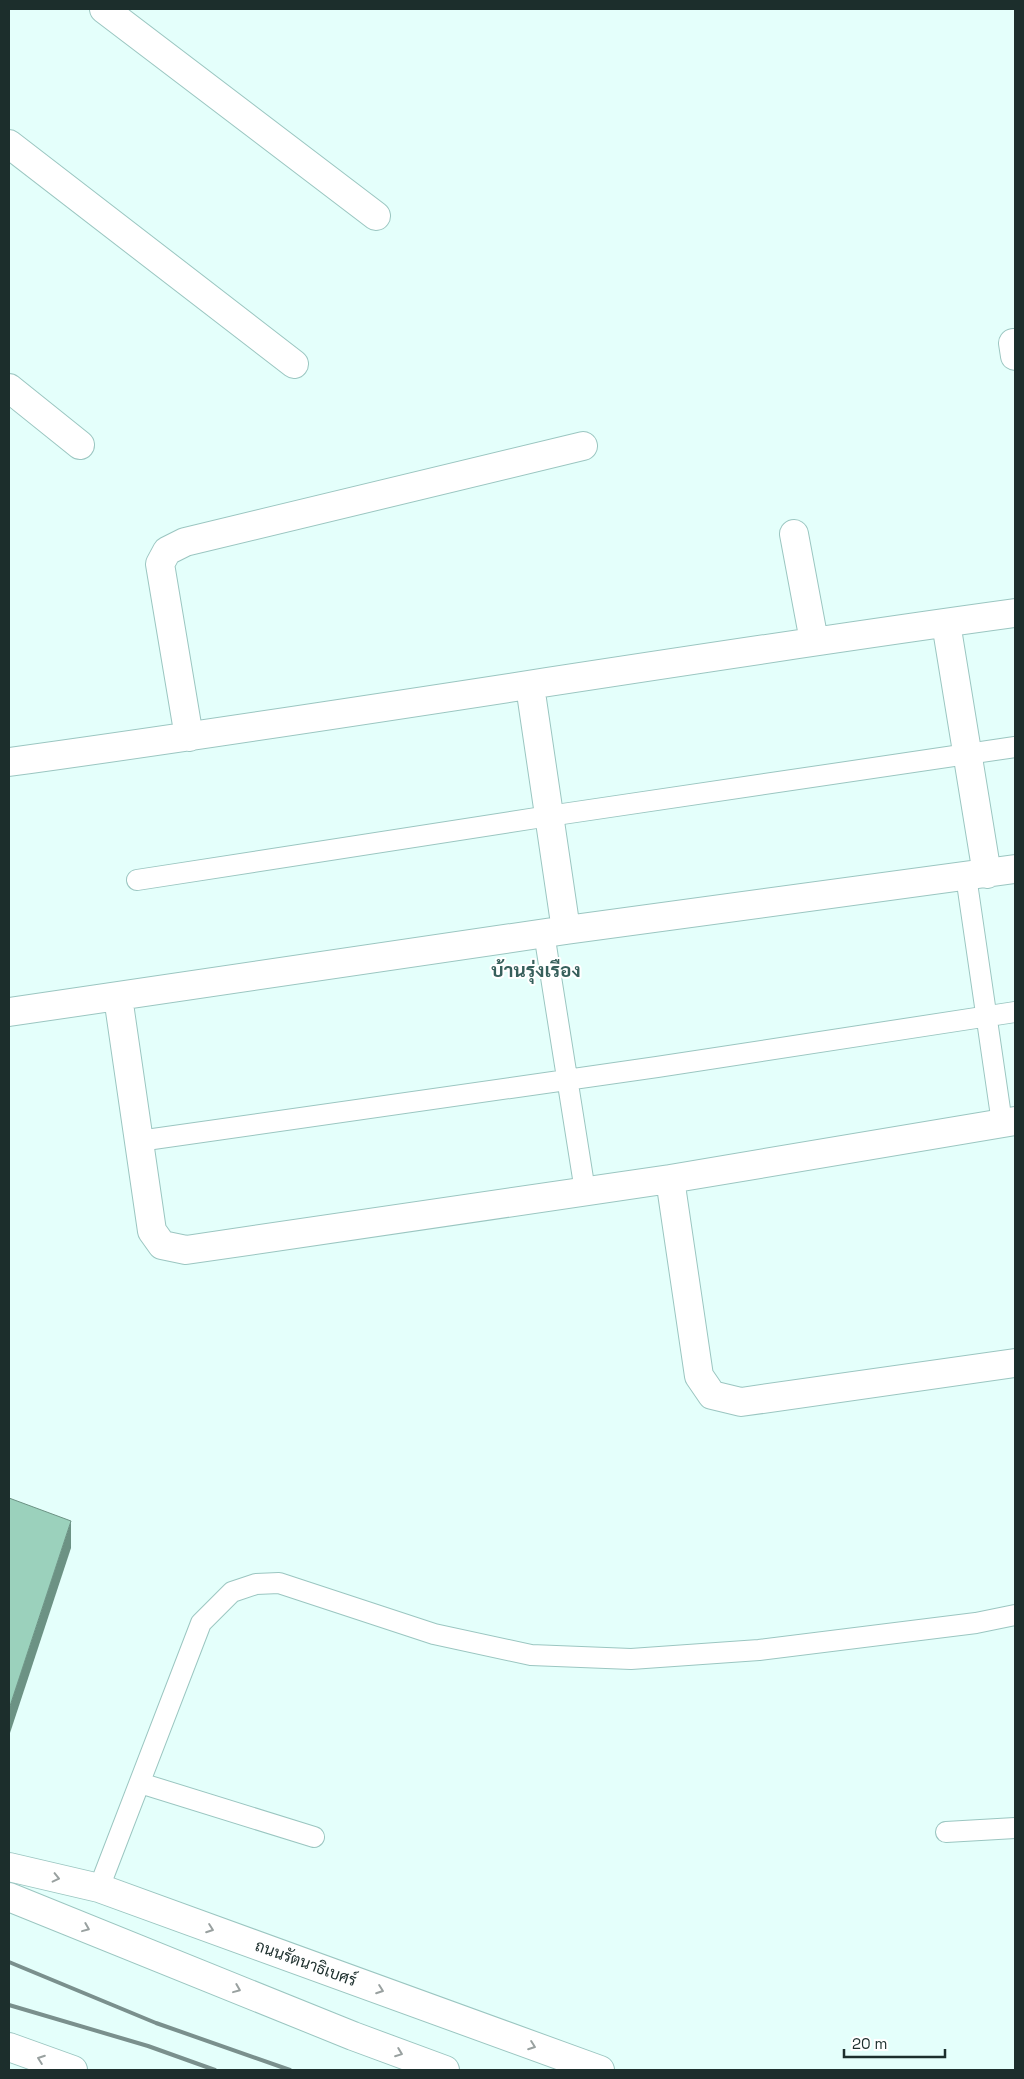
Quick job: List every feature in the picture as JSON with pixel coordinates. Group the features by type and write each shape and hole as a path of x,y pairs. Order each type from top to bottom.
{"street":[{"path":"104,9 376,216"},
{"path":"9,144 294,364"},
{"path":"9,388 80,444"},
{"path":"189,737 160,564 167,551 185,542 583,446"},
{"path":"794,534 814,641"},
{"path":"9,762 530,686 814,641 1015,613"},
{"path":"946,623 968,754 976,875"},
{"path":"530,686 549,816 555,931"},
{"path":"9,1012 555,931 1015,869"},
{"path":"118,996 152,1231 162,1245 186,1250 670,1179 1008,1122"},
{"path":"670,1179 699,1376 712,1395 741,1402 1015,1363"},
{"name":"ถนนรัตนาธิเบศร์","path":"9,1867 99,1888 600,2070"},
{"path":"9,1897 353,2036 445,2070"},
{"path":"9,2047 73,2070"}],"lane":[{"path":"137,880 549,816 1015,747"},
{"path":"976,875 986,1017 1008,1122"},
{"path":"555,931 566,1080 585,1191"},
{"path":"139,1140 566,1080 1015,1012"},
{"path":"99,1888 201,1623 232,1592 256,1584 279,1583 434,1634 531,1655 630,1659 759,1650 976,1623 1015,1615"},
{"path":"140,1784 314,1838"},
{"path":"946,1832 1015,1828"}],"building":[{"path":"9,1498 71,1521 9,1709"}],"railway":[{"path":"9,1962 156,2023 290,2070"},
{"path":"9,2005 148,2046 215,2070"}],"district":[{"name":"บ้านรุ่งเรือง","path":"536,970"}]}
